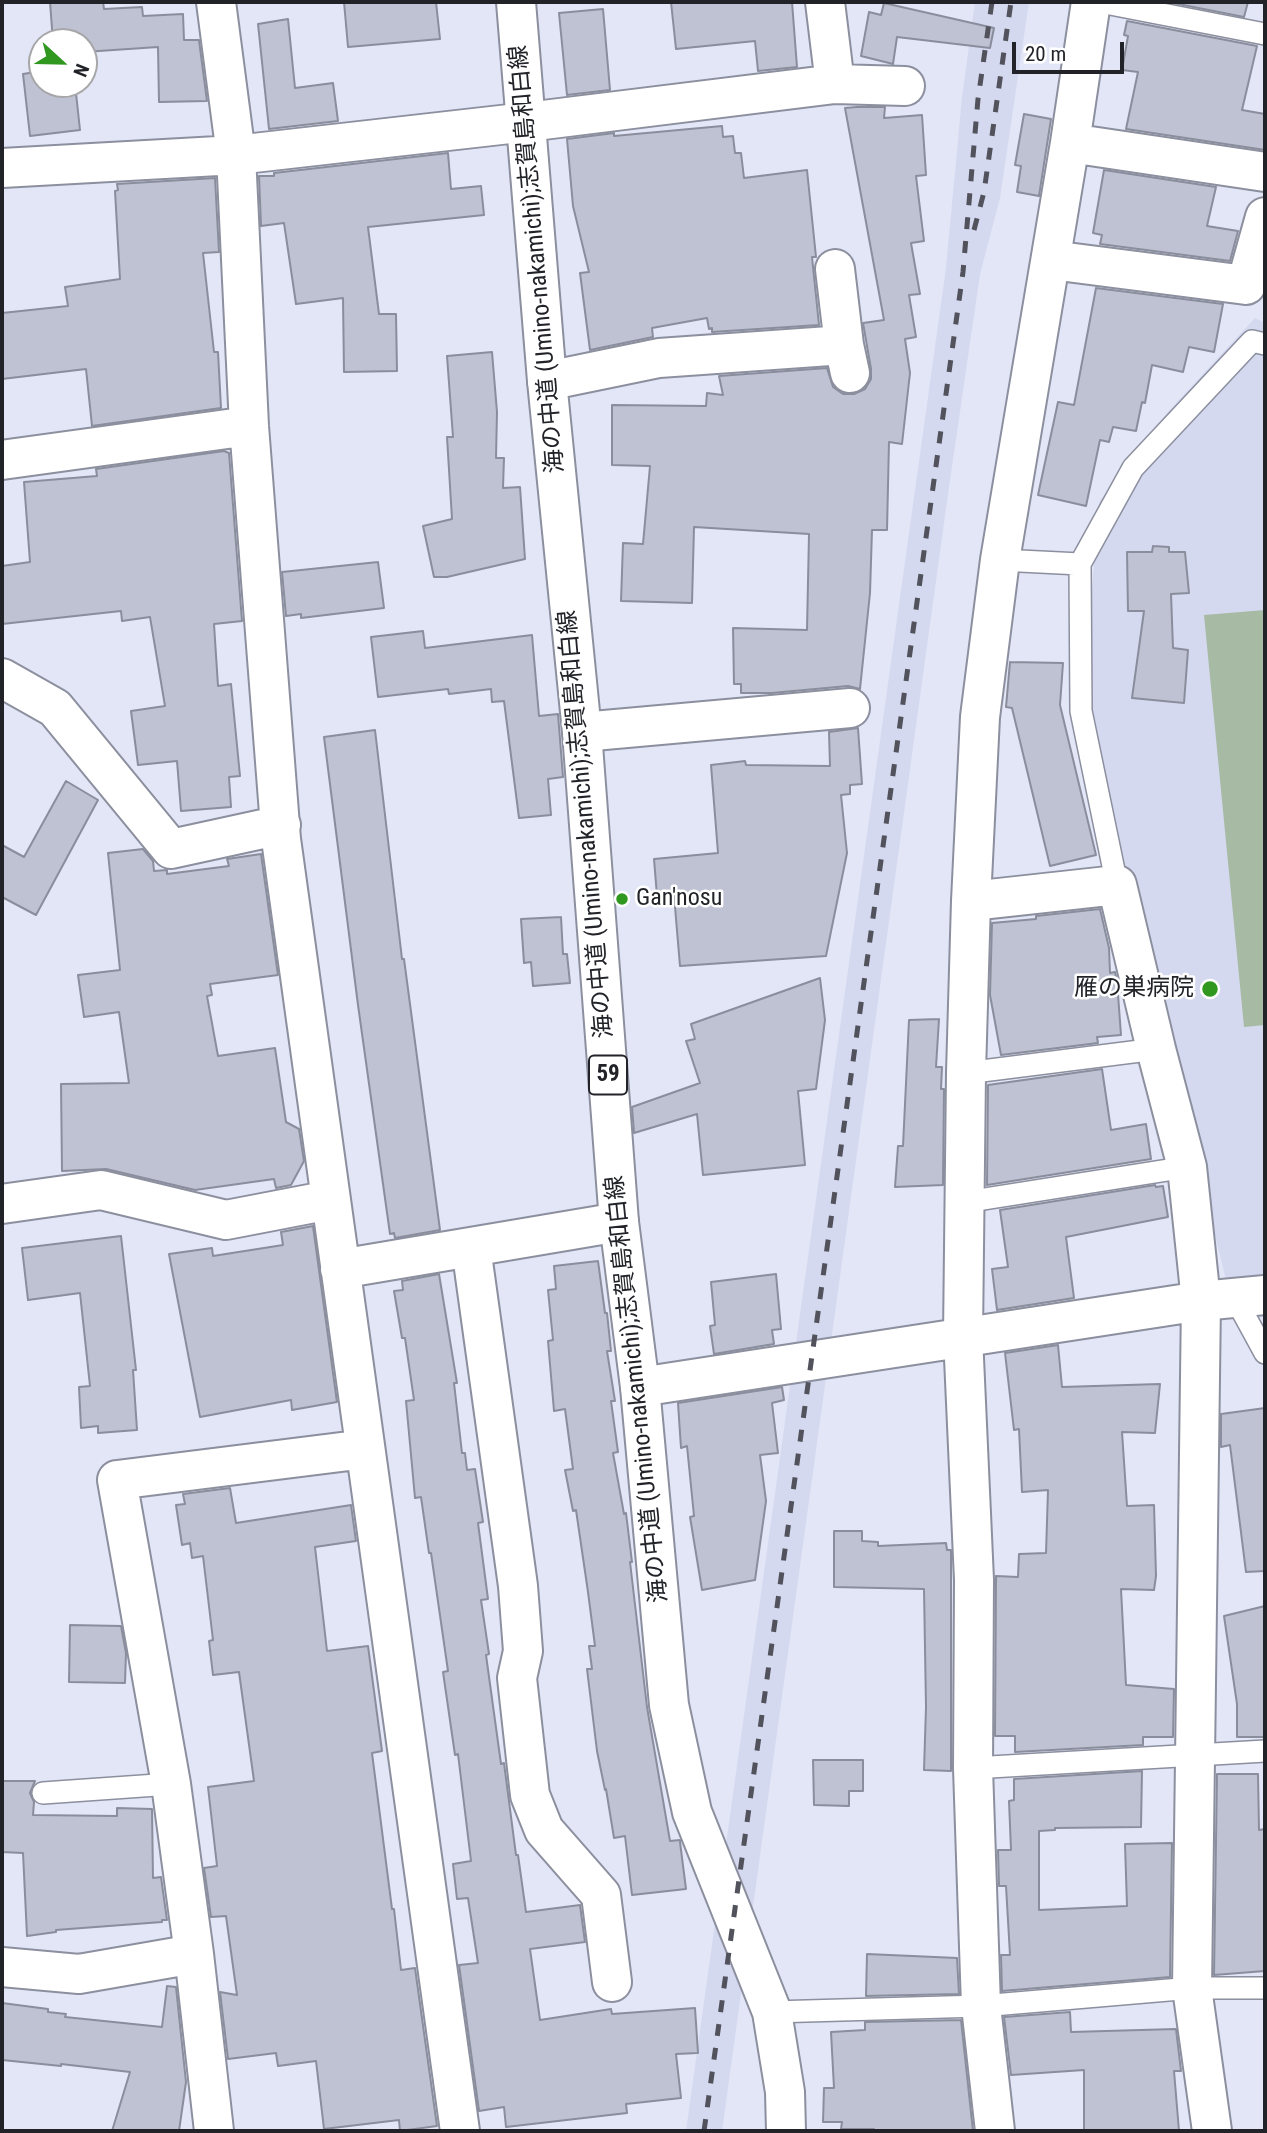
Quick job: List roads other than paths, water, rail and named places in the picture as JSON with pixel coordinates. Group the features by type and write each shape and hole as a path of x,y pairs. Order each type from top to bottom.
{"street":[{"path":"216,2 236,155 249,426 281,825 330,1200 460,2131"},
{"name":"海の中道 (Umino-nakamichi);志賀島和白線","path":"516,2 547,381 582,732 618,1222 640,1387 669,1704 692,1812 772,2012 785,2092 786,2131"},
{"path":"825,2 835,84"},
{"path":"995,2131 981,2006 973,1768 974,1580 963,1336 971,901 980,717 1000,560 1070,144 1091,2"},
{"path":"2,168 236,155 835,84 905,86"},
{"path":"1070,144 1265,172"},
{"path":"1051,260 1246,285 1265,217"},
{"path":"547,381 659,358 847,359 835,269"},
{"path":"2,460 249,426"},
{"path":"2,678 55,709 171,849 281,825"},
{"path":"582,732 850,708"},
{"path":"971,901 1118,885 1187,1167 1234,1298 1195,1754 1192,1988 1212,2131"},
{"path":"2,1204 101,1190 226,1220 330,1200"},
{"path":"340,1269 618,1222"},
{"path":"471,1247 518,1586 523,1651 517,1678 530,1795 544,1830 601,1895 612,1982"},
{"path":"640,1387 963,1336 1234,1298"},
{"path":"214,2131 194,1954 170,1784 117,1480 365,1449"},
{"path":"2,1967 79,1974 194,1954"}],"lane":[{"path":"1100,2 1265,34"},
{"path":"1118,885 1081,710 1080,564 1133,468 1252,341 1265,344"},
{"path":"1000,560 1080,564"},
{"path":"966,1073 1156,1049"},
{"path":"965,1202 1187,1167"},
{"path":"1234,1298 1265,1353"},
{"path":"973,1768 1265,1751"},
{"path":"43,1793 170,1784"},
{"path":"772,2012 981,2006 1192,1988 1265,1988"}],"railway":[{"path":"704,2131 963,272 978,99 992,2"},
{"path":"974,230 984,192 1011,2"}],"place":[{"name":"Gan'nosu","path":"622,899"},
{"name":"雁の巣病院","path":"1210,989"}]}
